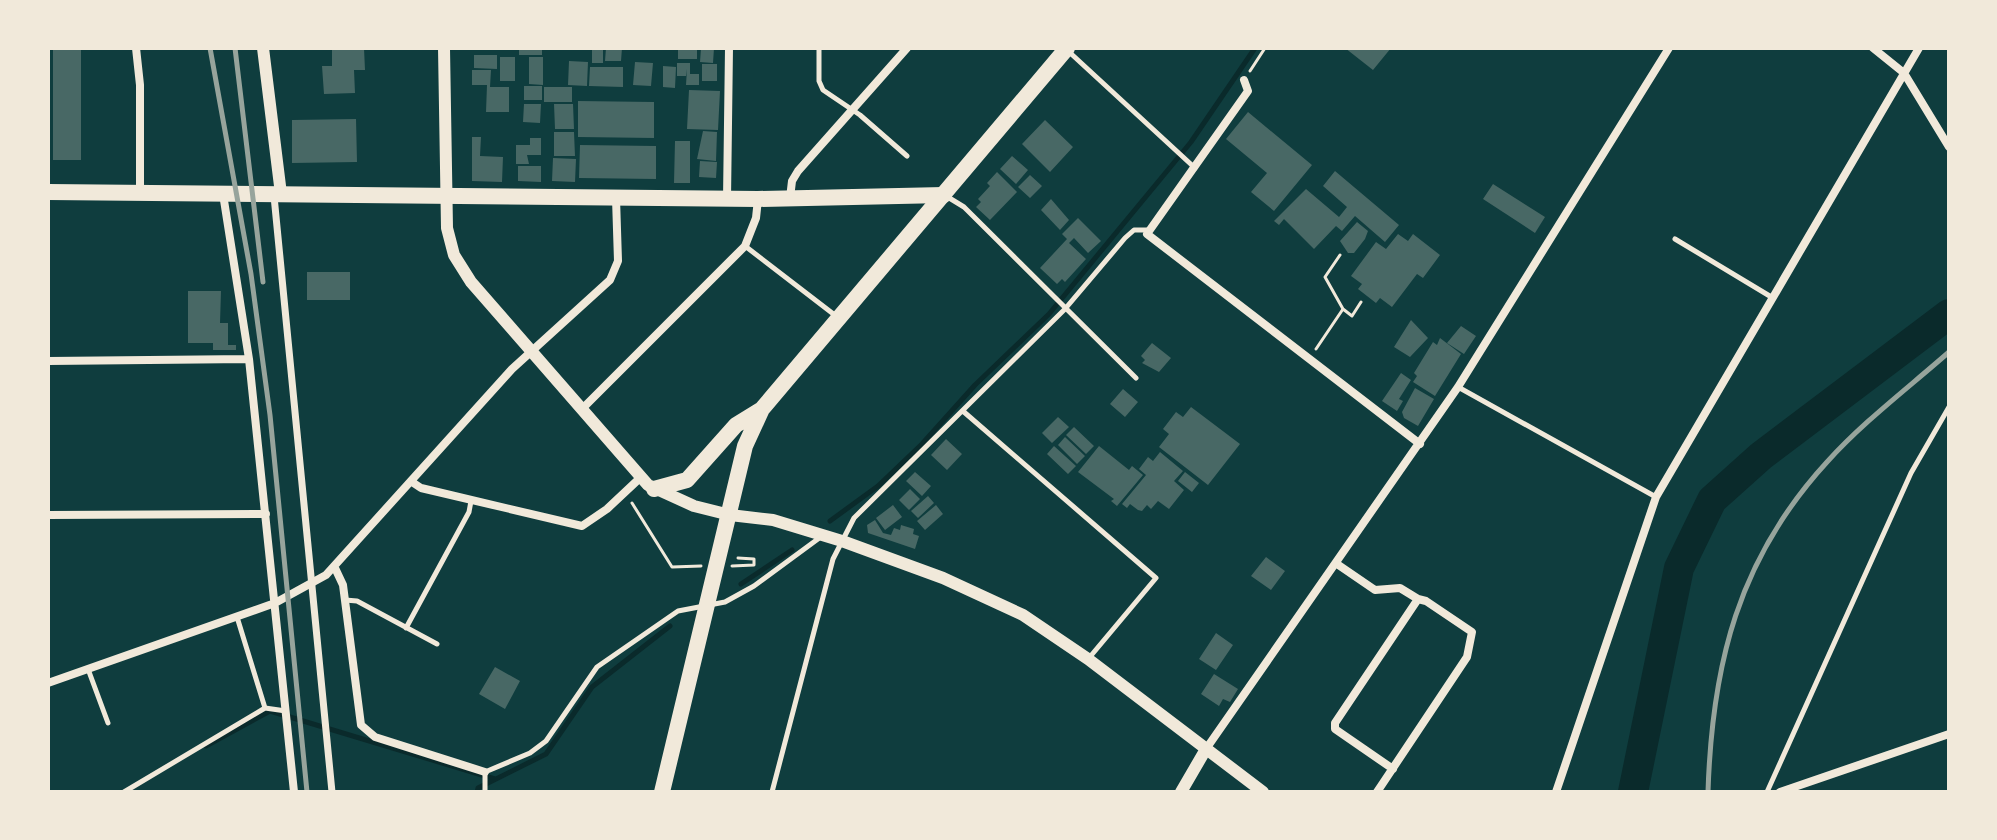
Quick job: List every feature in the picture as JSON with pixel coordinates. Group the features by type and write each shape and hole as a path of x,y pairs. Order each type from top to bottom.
{"main road":[{"path":"662,792 745,446 762,409 1066,48"},
{"path":"48,192 727,199 944,195"},
{"path":"654,489 687,480 736,425 762,409"}],"street":[{"path":"136,48 140,85 140,193"},
{"path":"263,48 333,792"},
{"path":"444,48 447,228 462,270 640,478 654,489 730,515 766,518 842,541 943,578 1023,615 1088,659 1263,792"},
{"path":"727,199 729,48"},
{"path":"790,198 792,181 798,171 907,48"},
{"path":"1181,792 1206,749 1458,387 1669,48"},
{"path":"1873,48 1904,73 1949,147"},
{"path":"1556,792 1656,497 1919,48"},
{"path":"1244,80 1248,91 1196,169 1147,230 1157,244 1420,444"},
{"path":"223,194 249,359 294,792"},
{"path":"48,683 275,603 335,568 530,352 614,274 618,261 616,197"},
{"path":"582,409 745,246 756,218 758,199"},
{"path":"48,361 249,359"},
{"path":"412,482 421,488 471,501 582,526 640,478"},
{"path":"48,515 266,514"},
{"path":"1337,564 1375,590 1400,588 1426,601 1472,632 1467,657 1377,792"},
{"path":"335,568 345,600 361,725 366,732 485,772"},
{"path":"1393,769 1335,729 1335,723 1418,599"},
{"path":"1780,792 1949,734"}],"lane":[{"path":"819,48 820,87 907,156"},
{"path":"1066,48 1196,169"},
{"path":"944,195 964,207 1136,378"},
{"path":"772,792 833,559 854,518 1065,309 1125,238 1134,230 1147,230"},
{"path":"1675,239 1773,298"},
{"path":"745,246 840,319"},
{"path":"1458,387 1656,497"},
{"path":"1767,792 1911,473 1949,407"},
{"path":"964,412 1156,578 1088,659"},
{"path":"406,628 469,512 471,501"},
{"path":"485,792 485,772 530,753 546,741 597,667 678,611 708,607 754,586 823,536"},
{"path":"345,600 357,601 437,644"},
{"path":"237,616 265,708"},
{"path":"88,669 108,723"},
{"path":"124,792 265,708 286,711"}],"path":[{"path":"1244,80 1265,48"},
{"path":"1340,255 1325,277 1343,309 1352,316 1361,302"},
{"path":"1308,360 1343,309"},
{"path":"623,494 640,512 672,567"},
{"path":"738,558 754,559 754,565 744,565"}],"building":[{"path":"53,48 81,48 81,160 53,160"},
{"path":"332,48 364,48 365,70 354,70 355,93 324,94 322,66 332,66"},
{"path":"519,48 542,48 542,55 519,55"},
{"path":"592,48 603,48 603,63 592,63"},
{"path":"606,48 622,48 621,61 605,61"},
{"path":"678,48 697,48 697,59 678,59"},
{"path":"701,48 714,48 713,63 700,62"},
{"path":"1345,48 1391,48 1373,70"},
{"path":"474,55 497,55 497,69 474,68"},
{"path":"500,57 515,57 515,81 500,81"},
{"path":"529,57 543,57 543,85 529,84"},
{"path":"569,61 588,62 587,86 568,85"},
{"path":"635,62 653,63 651,86 633,85"},
{"path":"677,63 690,63 690,74 699,74 699,85 686,85 687,69 686,76 677,76"},
{"path":"702,64 717,64 717,81 702,81"},
{"path":"663,66 676,67 675,88 663,87"},
{"path":"590,67 623,67 623,87 589,86"},
{"path":"472,70 491,70 490,87 509,87 509,112 486,112 487,85 472,85"},
{"path":"524,86 542,86 542,100 524,100"},
{"path":"544,87 572,87 572,102 544,102"},
{"path":"689,90 720,91 718,130 687,129"},
{"path":"578,101 654,102 654,138 578,137"},
{"path":"524,104 541,104 540,123 523,122"},
{"path":"554,104 573,104 574,129 555,129"},
{"path":"1248,112 1312,165 1274,211 1251,192 1267,173 1226,139"},
{"path":"356,119 357,162 292,163 292,120"},
{"path":"1045,120 1073,147 1050,172 1022,144"},
{"path":"703,131 717,132 716,161 697,159"},
{"path":"554,132 574,132 575,156 554,156"},
{"path":"472,137 481,137 480,156 503,157 502,182 472,181"},
{"path":"530,138 541,138 541,155 527,155 529,164 516,164 516,145 530,145"},
{"path":"675,141 690,141 690,183 674,183"},
{"path":"580,145 656,146 656,179 579,178"},
{"path":"1012,156 1028,170 1016,184 1000,169"},
{"path":"553,158 576,159 575,182 552,181"},
{"path":"700,161 717,162 716,178 699,177"},
{"path":"518,166 541,166 541,182 518,181"},
{"path":"1335,171 1399,225 1385,242 1355,216 1342,231 1336,226 1314,249 1284,219 1279,225 1274,221 1306,189 1339,217 1347,207 1323,186"},
{"path":"997,172 1017,192 990,220 976,207 981,202 978,199 990,186 987,183"},
{"path":"1030,175 1042,186 1030,198 1018,187"},
{"path":"1493,184 1545,217 1535,233 1483,199"},
{"path":"1051,199 1069,220 1060,230 1041,210"},
{"path":"1078,218 1101,241 1088,253 1074,238 1069,243 1086,259 1065,282 1062,279 1057,284 1040,268 1067,239 1062,234"},
{"path":"1357,222 1368,231 1354,253 1348,253 1340,241"},
{"path":"1398,234 1408,241 1413,234 1440,255 1423,278 1417,274 1392,307 1380,298 1376,303 1358,289 1362,284 1351,276 1376,242 1386,249"},
{"path":"307,272 350,272 350,300 307,300"},
{"path":"188,291 221,291 220,323 228,323 228,345 236,345 236,350 213,350 213,343 188,343"},
{"path":"1411,320 1428,338 1410,357 1394,347"},
{"path":"1461,326 1476,336 1464,354 1447,343"},
{"path":"1440,338 1461,354 1435,396 1413,382 1417,376 1414,373 1433,342 1437,345"},
{"path":"1152,343 1171,358 1159,372 1142,363 1145,360 1141,356"},
{"path":"1401,373 1411,380 1399,399 1403,401 1397,411 1382,401"},
{"path":"1415,388 1434,399 1418,426 1404,418 1402,412"},
{"path":"1123,389 1138,402 1125,417 1110,404"},
{"path":"1191,407 1240,444 1208,485 1159,447 1169,434 1163,429 1176,412 1183,417"},
{"path":"1058,417 1069,427 1052,443 1042,433"},
{"path":"1074,427 1094,446 1086,454 1066,435"},
{"path":"1065,437 1085,456 1077,464 1058,445"},
{"path":"946,439 962,454 947,470 931,455"},
{"path":"1054,446 1076,466 1068,474 1047,454"},
{"path":"1099,446 1129,470 1132,466 1143,475 1117,506 1111,501 1114,499 1078,472"},
{"path":"1160,452 1183,471 1174,481 1184,490 1169,509 1158,501 1151,509 1147,505 1142,511 1130,504 1127,508 1122,504 1146,475 1139,469 1148,457 1153,461"},
{"path":"915,472 931,486 922,496 906,481"},
{"path":"1185,472 1199,483 1192,492 1178,481"},
{"path":"910,489 920,499 909,510 899,500"},
{"path":"928,496 934,503 918,518 911,511"},
{"path":"893,505 902,517 885,530 876,518"},
{"path":"936,505 943,514 925,530 917,521"},
{"path":"875,520 883,533 891,535 894,528 900,530 901,525 914,529 913,534 919,536 915,549 868,533 867,525"},
{"path":"1266,557 1285,571 1271,590 1251,576"},
{"path":"1216,633 1233,645 1216,670 1199,659"},
{"path":"495,667 520,681 505,709 479,694"},
{"path":"1214,674 1238,689 1230,702 1223,699 1219,706 1201,694"}],"waterway":[{"path":"830,521 878,486 922,444 975,385 1049,314 1191,142 1255,48"},
{"path":"1633,792 1679,568 1712,500 1761,456 1949,314"},
{"path":"741,584 792,550"},
{"path":"477,792 478,788 546,754 592,687 670,626"},
{"path":"206,746 270,711 495,779"}],"railway":[{"path":"210,48 251,274 270,415 307,792"},
{"path":"235,48 263,282"},
{"path":"1708,792 1716,700 1724,657 1751,576 1771,537 1796,499 1841,447 1949,352"}]}
